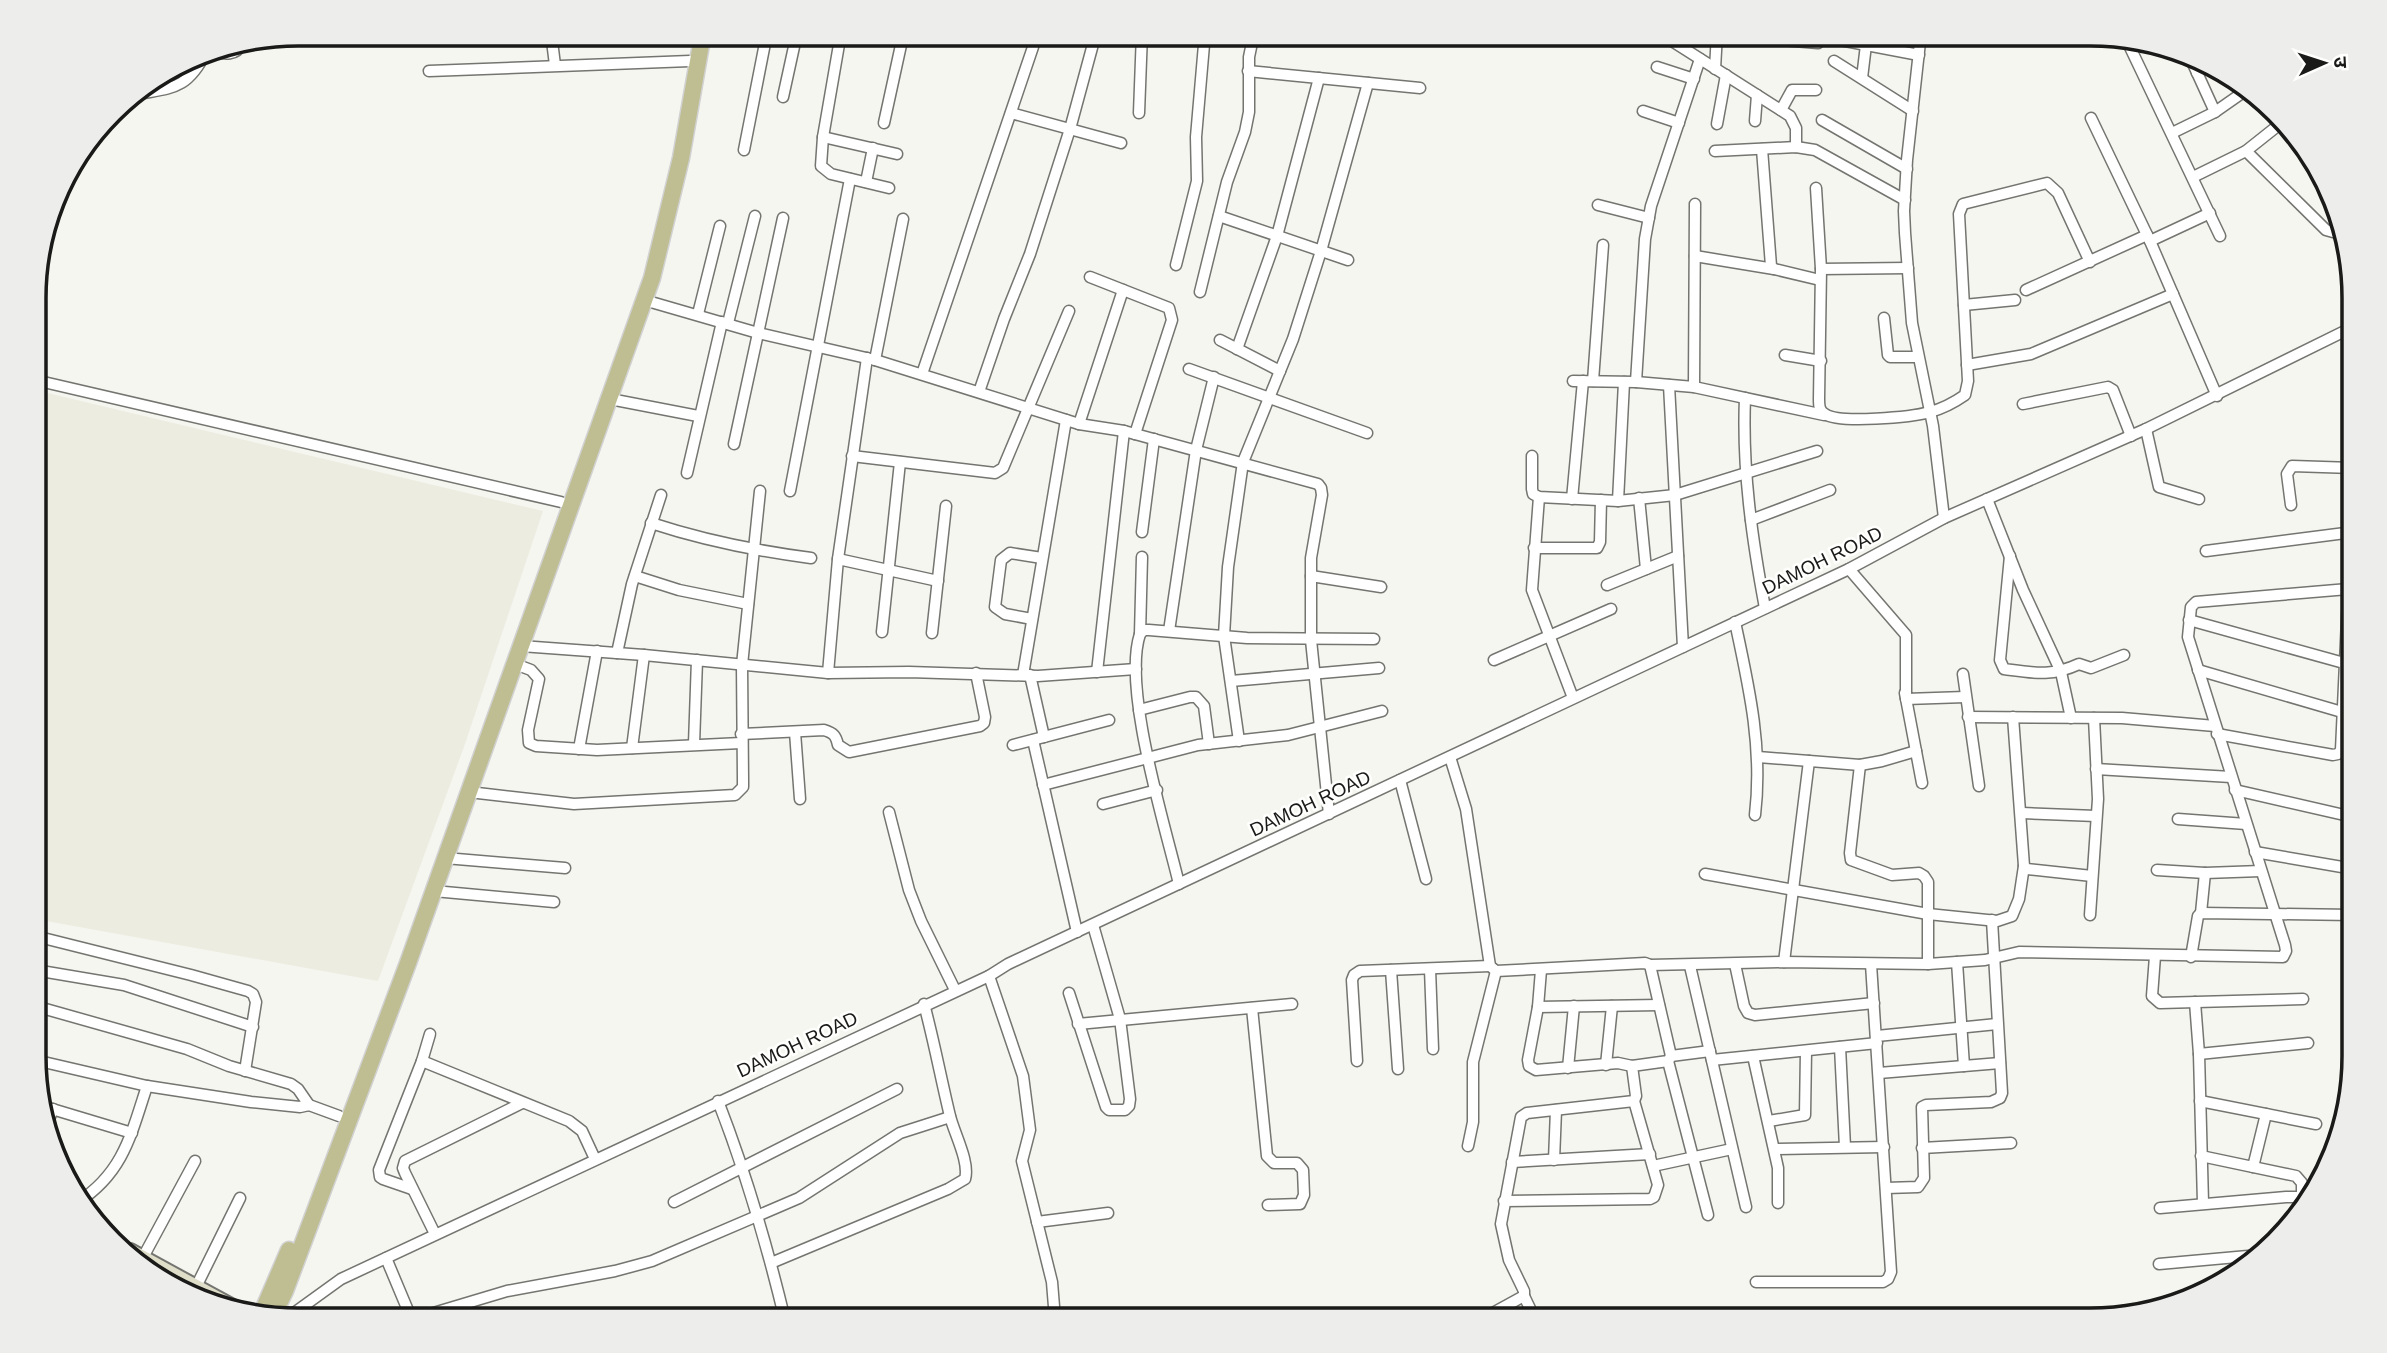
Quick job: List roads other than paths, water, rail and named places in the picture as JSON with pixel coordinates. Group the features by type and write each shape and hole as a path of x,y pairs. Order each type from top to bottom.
{"main road":[{"path":"265,1305 288,1253 411,924 646,261 663,194 693,46"},
{"path":"277,1307 433,891 644,300 661,244 678,169 701,46"}],"street":[{"path":"553,46 555,65"},
{"path":"744,150 764,46"},
{"path":"783,97 794,46"},
{"path":"839,46 823,137 821,166 831,174 889,188"},
{"path":"884,123 901,46"},
{"path":"979,392 1030,254 1070,129 1092,46"},
{"path":"1139,113 1142,46"},
{"path":"1176,265 1196,181 1196,138 1204,46"},
{"path":"1200,292 1249,112 1248,71 1252,46"},
{"path":"1680,46 1794,121 1796,148"},
{"path":"1715,69 1716,46"},
{"path":"1862,78 1866,46"},
{"path":"1871,46 1919,55"},
{"path":"1920,46 1905,200 1908,268 1912,323 1931,412 1944,518"},
{"path":"922,374 1033,47"},
{"path":"2131,49 2220,236"},
{"path":"1636,382 1641,280 1649,218 1700,59"},
{"path":"429,71 690,61"},
{"path":"1834,61 1913,111"},
{"path":"157,88 172,87 187,81 199,66"},
{"path":"1657,67 1693,79"},
{"path":"2195,69 2215,113"},
{"path":"1248,71 1420,88"},
{"path":"1717,124 1726,75"},
{"path":"1237,349 1277,236 1319,78"},
{"path":"1240,741 1224,636 1228,567 1243,463 1280,371 1321,251 1368,83"},
{"path":"1781,110 1792,90 1816,90"},
{"path":"1755,121 1757,95"},
{"path":"2172,133 2215,113 2239,95"},
{"path":"1643,111 1679,123"},
{"path":"1011,113 1121,143"},
{"path":"2091,118 2148,238 2217,396"},
{"path":"1822,120 1907,169"},
{"path":"2193,177 2246,151 2276,127"},
{"path":"823,137 897,154"},
{"path":"866,183 873,148"},
{"path":"1715,150 1796,148 1821,152 1905,200"},
{"path":"1762,149 1769,262 1774,269"},
{"path":"2246,151 2326,230 2333,232"},
{"path":"790,491 850,179"},
{"path":"1583,381 1694,387 1839,418 1867,419 1931,412 1965,396 1968,391 1959,214 1964,204 2047,183 2058,193 2090,262"},
{"path":"1816,188 1821,274 1820,408 1825,415"},
{"path":"1694,387 1696,204"},
{"path":"1598,205 1649,218"},
{"path":"2026,290 2210,214"},
{"path":"687,473 698,416 755,216"},
{"path":"1219,216 1348,260"},
{"path":"734,444 783,218"},
{"path":"828,673 838,559 852,456 903,219"},
{"path":"698,314 720,226"},
{"path":"1572,499 1583,381 1603,245"},
{"path":"1695,256 1821,274 1908,268"},
{"path":"1090,277 1169,308 1172,314 1135,434"},
{"path":"1079,424 1123,290"},
{"path":"1967,365 2031,354 2173,294"},
{"path":"644,300 758,332 871,359 1079,424 1124,431 1318,484 1321,488 1311,576 1311,640 1329,814"},
{"path":"1964,305 2015,300"},
{"path":"852,456 1000,472 1069,311"},
{"path":"1884,318 1888,355 1895,359 1918,356"},
{"name":"DAMOH ROAD","path":"302,1308 341,1279 435,1234 989,976 1077,932 1849,569 1944,518 2217,396 2342,333"},
{"path":"1220,340 1280,371"},
{"path":"1785,355 1821,361"},
{"path":"1189,369 1367,433"},
{"path":"1169,631 1196,450 1214,377"},
{"path":"46,382 561,502"},
{"path":"1618,501 1624,382"},
{"path":"1669,385 1683,647"},
{"path":"2023,404 2108,387 2113,390 2131,436"},
{"path":"1745,398 1746,473 1765,608"},
{"path":"610,399 698,416"},
{"path":"1044,737 1026,675 1032,619 1066,419"},
{"path":"2146,429 2159,487 2199,499"},
{"path":"1097,672 1124,431"},
{"path":"1142,532 1154,439"},
{"path":"1532,456 1533,494 1539,497 1618,501 1675,495 1817,451"},
{"path":"882,632 900,462"},
{"path":"2291,505 2287,474 2292,466 2342,468"},
{"path":"1751,520 1830,490"},
{"path":"469,792 574,804 736,795 743,787 742,665 760,491"},
{"path":"617,653 635,576 661,495"},
{"path":"1539,497 1532,590 1573,698"},
{"path":"1639,498 1646,569"},
{"path":"1987,499 2061,672 2071,718"},
{"path":"1534,548 1597,548 1600,542 1601,500"},
{"path":"932,633 946,506"},
{"path":"652,523 693,537 811,558"},
{"path":"2206,551 2342,533"},
{"path":"1032,619 1005,614 995,607 1001,560 1010,553 1042,558"},
{"path":"1607,585 1678,556"},
{"path":"2010,556 2000,666 2015,671 2048,674 2079,664 2091,668 2124,655"},
{"path":"1142,557 1140,634 1136,669 1139,710 1179,884"},
{"path":"838,559 937,581"},
{"path":"1849,569 1906,635 1906,699"},
{"path":"635,576 679,590 748,604"},
{"path":"1311,576 1381,587"},
{"path":"1357,1061 1352,980 1360,971 1541,970 1645,963 1928,964 1993,959 2019,952 2283,957 2285,945 2188,636 2191,607 2196,602 2342,590"},
{"path":"1494,660 1611,610"},
{"path":"2189,620 2342,662"},
{"path":"1735,622 1749,686 1758,757 1755,815"},
{"path":"1140,634 1144,630 1311,640 1374,639"},
{"path":"521,646 828,673 1026,675 1136,669"},
{"path":"579,749 597,651"},
{"path":"632,748 644,655"},
{"path":"694,744 697,660"},
{"path":"514,664 531,670 539,679 528,730 529,743 536,747 579,749 694,744 795,732 832,732 838,745 849,752 980,726 985,717 976,673"},
{"path":"1231,681 1379,668"},
{"path":"1968,717 2094,718 2216,730 2338,754 2342,712 2197,670"},
{"path":"1963,674 1979,786"},
{"path":"1901,675 1922,783"},
{"path":"1139,710 1196,697 1204,706 1209,744"},
{"path":"1906,699 1965,697"},
{"path":"1043,785 1149,756 1209,744 1288,735 1381,711"},
{"path":"1705,874 1928,914 1992,920 2012,916 2019,899 2024,866 2013,717"},
{"path":"2090,915 2096,816 2094,718"},
{"path":"1013,745 1109,720"},
{"path":"795,732 800,799"},
{"path":"1033,740 1077,932"},
{"path":"1758,757 1860,765 1916,751"},
{"path":"1450,757 1466,809 1493,969 1474,1062 1472,1122 1468,1146"},
{"path":"1784,962 1809,761"},
{"path":"1860,765 1851,860 1883,873 1919,873 1924,876 1928,882 1928,964"},
{"path":"2096,769 2231,777"},
{"path":"1400,780 1426,879"},
{"path":"1103,804 1157,790"},
{"path":"2235,790 2342,814"},
{"path":"889,812 909,890 940,963 955,990"},
{"path":"2022,813 2096,816"},
{"path":"2178,819 2246,824"},
{"path":"2255,852 2342,867"},
{"path":"445,858 565,868"},
{"path":"2024,866 2027,869 2092,876"},
{"path":"2157,870 2205,873 2262,871"},
{"path":"2191,957 2198,916 2201,913 2205,873"},
{"path":"433,891 554,902"},
{"path":"2201,913 2342,915"},
{"path":"1886,1188 1918,1187 1922,1184 1922,1107 1996,1101 2002,1093 1992,920"},
{"path":"1069,993 1103,1101 1109,1110 1125,1110 1130,1099 1120,1019 1093,925"},
{"path":"46,939 191,975 253,994 256,1002 245,1071"},
{"path":"2155,956 2152,996 2160,1003 2304,999"},
{"path":"1957,962 1964,1066"},
{"path":"1735,964 1748,1013 1874,1003"},
{"path":"1756,1282 1883,1282 1891,1272 1871,964"},
{"path":"1650,965 1669,1058 1708,1215"},
{"path":"1690,965 1746,1207"},
{"path":"1430,969 1433,1049"},
{"path":"1391,970 1398,1069"},
{"path":"1541,970 1538,1007 1528,1060 1529,1066 1536,1070 1624,1063 1632,1066 1669,1058 1754,1056 1806,1051 1997,1024"},
{"path":"46,972 124,985 253,1027"},
{"path":"989,976 1023,1076 1030,1130 1022,1161 1052,1282 1054,1308"},
{"path":"2195,1002 2203,1203"},
{"path":"771,1263 961,1183 967,1173 950,1118 924,1004"},
{"path":"1079,1024 1292,1004"},
{"path":"1538,1007 1659,1005"},
{"path":"1568,1068 1574,1006"},
{"path":"1606,1065 1612,1006"},
{"path":"1252,1008 1267,1156 1274,1163 1297,1163 1303,1170 1304,1195 1300,1204 1268,1205"},
{"path":"46,1009 187,1049 245,1071 291,1084 309,1105"},
{"path":"412,1189 389,1182 379,1174 430,1034"},
{"path":"2199,1054 2308,1043"},
{"path":"1840,1047 1845,1147"},
{"path":"1769,1121 1805,1115 1806,1051"},
{"path":"1754,1056 1778,1168 1778,1203"},
{"path":"422,1061 575,1125 582,1131 595,1159"},
{"path":"46,1062 147,1086 251,1102 300,1107 309,1105 339,1116"},
{"path":"1879,1073 2000,1063"},
{"path":"1504,1201 1654,1198 1657,1192 1653,1166 1634,1101 1636,1096 1632,1066"},
{"path":"88,1194 108,1178 132,1133 147,1086"},
{"path":"674,1202 897,1089"},
{"path":"718,1101 743,1165 782,1308"},
{"path":"1530,1308 1506,1253 1501,1224 1521,1117 1527,1113 1634,1101"},
{"path":"2200,1101 2316,1124"},
{"path":"435,1234 403,1168 405,1161 522,1103"},
{"path":"53,1109 132,1133"},
{"path":"1554,1160 1556,1110"},
{"path":"2253,1167 2266,1114"},
{"path":"451,1308 507,1291 652,1261 799,1198 900,1133 950,1118"},
{"path":"1923,1148 2011,1143"},
{"path":"1774,1149 1884,1147"},
{"path":"1653,1166 1732,1150"},
{"path":"1512,1162 1650,1154"},
{"path":"2201,1156 2296,1176 2304,1188"},
{"path":"145,1256 195,1161"},
{"path":"2160,1208 2298,1197"},
{"path":"197,1286 240,1198"},
{"path":"1037,1222 1108,1213"},
{"path":"2159,1264 2241,1257"},
{"path":"386,1258 406,1308"},
{"path":"1502,1308 1524,1296"}]}
